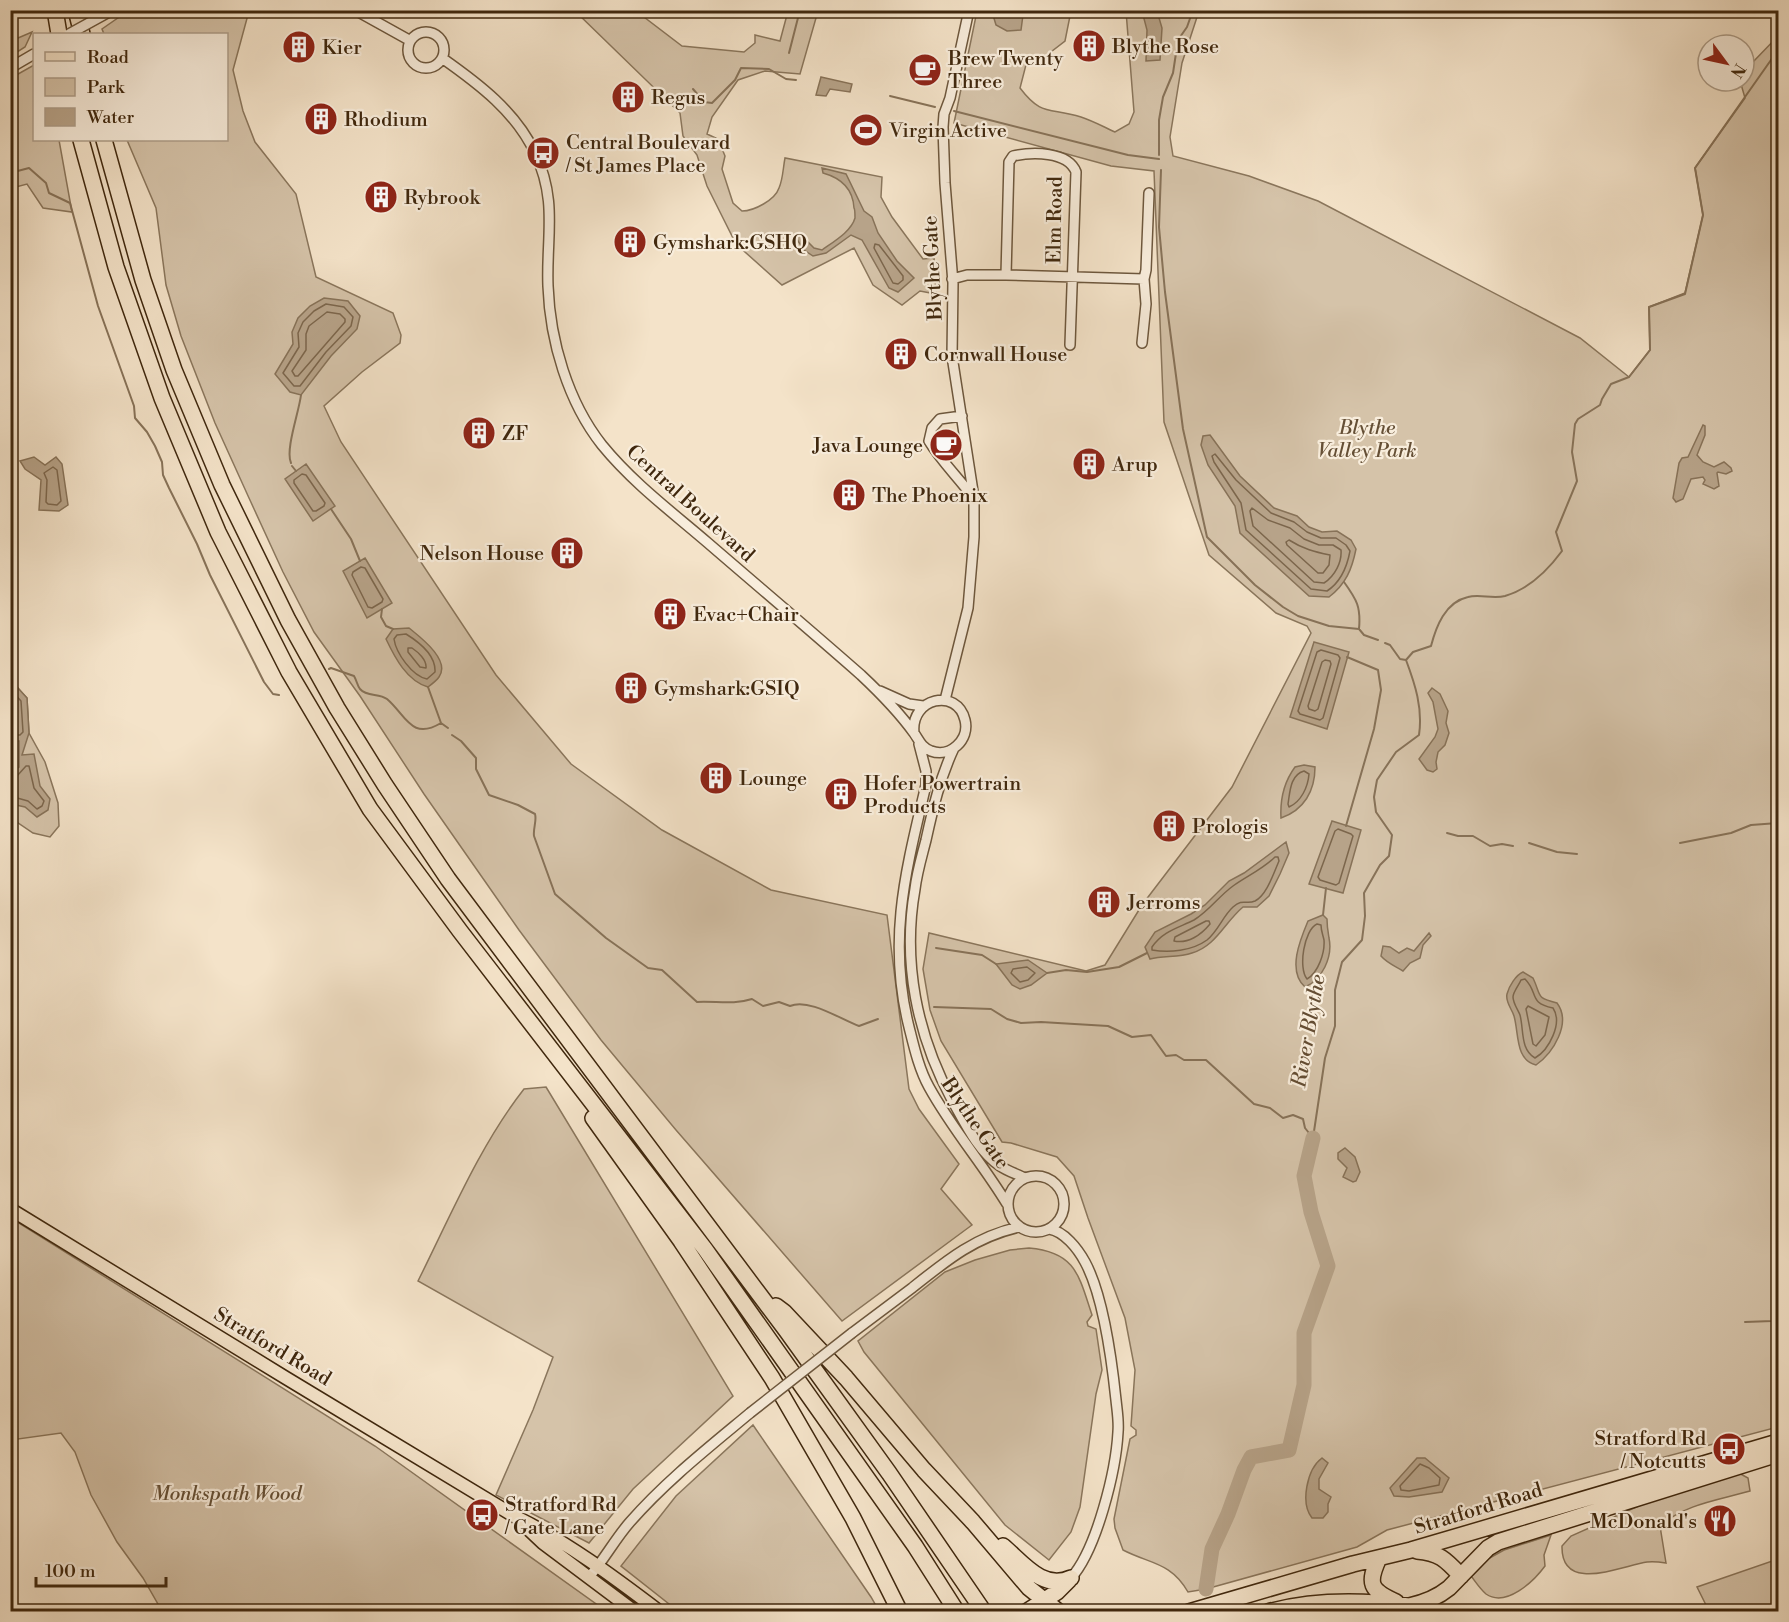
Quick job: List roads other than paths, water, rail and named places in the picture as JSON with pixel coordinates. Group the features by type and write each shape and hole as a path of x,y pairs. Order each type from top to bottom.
{"highway":[{"path":"54,10 59,33"},
{"path":"76,10 82,33"},
{"path":"81,141 116,267 162,398 218,532 284,662 370,808 460,931 705,1249 915,1546 957,1611"},
{"path":"104,141 143,280 174,370 222,485 288,621 337,708 448,879 760,1295 890,1473 984,1611"},
{"path":"537,1032 605,1138 681,1241 772,1378 861,1533 900,1611"},
{"path":"760,1295 784,1312 846,1378 1029,1588 1059,1611"},
{"name":"Stratford Road","path":"1188,1611 1411,1550 1779,1442"},
{"name":"Stratford Road","path":"1268,1611 1315,1602 1416,1604 1442,1594 1488,1548 1498,1542 1779,1454"},
{"path":"973,1522 1032,1572 1047,1581 1061,1582 1071,1578"},
{"path":"1411,1550 1432,1552 1461,1576"},
{"path":"1379,1557 1371,1575 1373,1587 1378,1594 1401,1605"},
{"path":"1026,1611 1057,1592 1071,1578"}],"main road":[{"name":"Stratford Road","path":"10,1209 516,1517 549,1533 660,1611"},
{"name":"Stratford Road","path":"516,1517 543,1543 635,1611"}],"street":[{"path":"355,10 409,40"},
{"name":"Blythe Gate","path":"945,700 968,608 974,537 974,498 952,356 952,279 945,183 944,118 969,10"},
{"path":"71,33 110,11"},
{"path":"421,32 436,34 442,41 444,49 442,58 432,67 418,67 409,56 409,40 421,32"},
{"path":"10,68 31,56"},
{"name":"Central Boulevard","path":"442,58 503,107 518,124 536,154 546,185 551,219 548,283 552,326 558,353 570,387 582,415 600,443 620,466 655,499 873,687"},
{"name":"Elm Road","path":"1006,274 1009,162 1013,156 1035,154 1065,159 1076,170 1071,277"},
{"path":"1142,343 1146,304 1144,279 1149,193"},
{"path":"952,279 967,275 1006,274 1144,279"},
{"path":"1070,345 1071,277"},
{"path":"962,416 940,419 932,428 929,441 938,456 956,474 974,498"},
{"path":"873,687 893,698 923,706"},
{"path":"873,687 925,748 932,752 946,752 954,748 964,736 965,719 956,706 945,700 930,702 923,706 915,716 916,737"},
{"name":"Blythe Gate","path":"916,737 926,771 926,785 903,881 898,956 902,1000 913,1043 928,1085 954,1129 991,1178 1007,1204"},
{"name":"Blythe Gate","path":"954,748 936,792 915,889 910,955 914,998 941,1080 967,1128 992,1160 1001,1167 1025,1178"},
{"path":"1049,1229 1061,1217 1064,1209 1061,1192 1050,1179 1042,1176 1025,1178 1012,1189 1007,1204 1013,1221 1019,1227 1034,1232 1049,1229 1062,1234 1076,1248 1086,1263 1099,1303 1112,1369 1119,1431 1111,1478 1100,1518 1086,1554 1071,1578"},
{"path":"589,1577 649,1501 681,1470 750,1413 949,1258 969,1245 1019,1227"}],"water":[{"path":"995,11 1021,11 1023,15 1021,30 1007,31 996,25 993,15"},
{"path":"1142,11 1157,11 1162,28 1160,60 1146,61 1147,30"},
{"path":"821,77 852,84 850,92 830,89 826,96 816,95"},
{"path":"822,168 846,174 864,211 872,217 878,233 897,261 914,278 898,292 889,288 862,240 851,235 826,253 813,256 804,250 794,235 801,235 814,248 822,250 841,236 853,223 855,210 851,195 845,185 823,173"},
{"path":"324,298 348,301 360,316 357,329 331,356 301,395 290,392 275,374 293,344 292,332 298,318 310,306"},
{"path":"1703,425 1705,435 1697,455 1703,462 1714,467 1724,462 1732,471 1726,474 1717,473 1719,486 1714,489 1703,484 1705,480 1703,477 1691,479 1683,499 1676,502 1673,498 1679,463 1682,458 1688,457"},
{"path":"1210,435 1240,476 1274,508 1297,516 1309,527 1322,532 1337,531 1351,540 1356,549 1350,570 1340,587 1329,597 1309,596 1240,533 1235,506 1208,465 1201,445 1203,436"},
{"path":"34,457 45,465 56,457 62,464 68,505 59,511 39,510 41,480 25,469 20,461"},
{"path":"306,464 335,506 313,521 285,479"},
{"path":"365,558 392,603 367,618 343,571"},
{"path":"409,628 433,650 441,663 442,670 439,677 428,687 408,674 386,639 393,629"},
{"path":"1314,642 1349,652 1327,729 1290,717"},
{"path":"13,670 17,677 17,687 27,698 29,733 22,755 34,754 40,786 50,799 48,810 37,817 25,807 11,801 11,773 19,767 19,741 11,741 10,672"},
{"path":"1432,688 1440,694 1448,711 1446,723 1449,733 1445,745 1438,752 1437,769 1433,772 1427,770 1419,759 1438,729 1433,702 1428,693"},
{"path":"1304,765 1315,767 1310,792 1302,805 1281,818 1285,785 1295,767"},
{"path":"1332,821 1361,830 1343,893 1309,884"},
{"path":"1286,842 1289,853 1280,874 1269,896 1257,907 1243,907 1214,940 1200,950 1187,955 1150,959 1145,947 1155,932 1205,905 1229,881 1244,873"},
{"path":"1323,915 1327,919 1330,945 1328,960 1316,979 1305,987 1297,973 1299,946 1308,921"},
{"path":"1429,933 1431,936 1423,945 1420,958 1410,963 1403,971 1388,963 1381,956 1383,946 1390,947 1399,953 1407,948 1414,951"},
{"path":"1028,960 1047,973 1031,985 1020,989 1012,985 996,964"},
{"path":"1523,972 1533,978 1542,997 1557,1003 1561,1011 1561,1028 1558,1037 1549,1053 1536,1065 1524,1058 1521,1052 1514,1016 1507,1000 1511,984"},
{"path":"1345,1148 1355,1157 1360,1172 1356,1181 1353,1182 1343,1177 1347,1168 1338,1159 1338,1153"},
{"path":"1322,1458 1328,1463 1319,1479 1319,1489 1331,1497 1328,1512 1323,1518 1312,1518 1306,1504 1307,1486 1312,1470"},
{"path":"1417,1458 1425,1458 1449,1478 1442,1492 1409,1497 1394,1496 1390,1488"}],"waterway":[{"path":"789,53 800,10"},
{"path":"1159,155 1159,120 1163,97 1173,73 1178,40 1187,27 1193,10"},
{"name":"River Blythe","path":"1313,1138 1325,1058 1335,1026 1335,990 1342,962 1362,940 1365,916 1364,893 1380,865 1389,856 1392,835 1376,812 1374,797 1377,780 1396,752 1419,735 1419,706 1406,660 1413,652 1431,646 1439,623 1453,604 1468,597 1500,597 1514,593 1537,578 1562,551 1556,532 1577,481 1572,452 1575,424 1578,419 1600,405 1611,384 1629,377 1650,350 1649,307 1685,294 1703,215 1695,168 1778,50"},
{"path":"693,89 704,102 712,103 735,80 741,68 769,69 786,79 796,80"},
{"path":"890,96 935,107"},
{"path":"954,111 1128,155 1159,159"},
{"path":"10,173 29,168 46,183 49,193 70,203 98,306 134,406 135,418 155,446 169,488 264,682 273,694 279,695"},
{"path":"1161,170 1159,227 1165,292 1183,429 1207,537 1255,585 1283,607 1298,616 1329,626 1359,629"},
{"path":"291,463 291,440 301,395"},
{"path":"292,466 296,471"},
{"path":"331,509 351,539 360,561"},
{"path":"1344,582 1357,604 1359,629 1364,635 1378,640"},
{"path":"382,609 381,617 386,626 393,629"},
{"path":"1385,643 1390,645 1400,659 1406,660"},
{"path":"1346,826 1374,729 1381,690 1378,670 1347,657"},
{"path":"329,669 354,676 363,691 387,699 416,728 431,728 441,723 448,728"},
{"path":"428,687 441,723"},
{"path":"452,735 461,741 476,758 476,769 489,795 518,805 535,814 534,836 555,894 606,938 648,968 662,970 697,1002 732,1002 752,999 763,1006 779,1002 790,1006 806,1005 824,1010 859,1026 878,1019"},
{"path":"1680,843 1731,833 1751,825 1778,823"},
{"path":"1447,833 1473,836 1490,846 1502,844 1513,846"},
{"path":"1529,843 1557,852 1577,854"},
{"path":"1323,915 1326,888"},
{"path":"936,948 982,955 996,964"},
{"path":"1047,973 1066,970 1087,972 1119,967 1147,953"},
{"path":"934,1007 991,1009 1007,1019 1021,1023 1108,1026 1132,1037 1151,1035 1166,1056 1176,1055 1184,1060 1206,1060 1254,1104 1270,1108 1283,1118 1293,1115 1303,1119 1305,1128 1313,1138"},
{"name":"River Blythe","path":"1206,1589 1212,1549 1251,1457 1289,1450 1304,1385 1304,1333 1328,1266 1311,1212 1304,1176 1313,1138"},
{"path":"1745,1322 1772,1321 1778,1317"}],"place":[{"name":"Blythe Rose","path":"1089,46"},
{"name":"Kier","path":"299,47"},
{"name":"Brew Twenty Three","path":"925,70"},
{"name":"Regus","path":"628,97"},
{"name":"Rhodium","path":"321,119"},
{"name":"Virgin Active","path":"866,130"},
{"name":"Central Boulevard / St James Place","path":"543,153"},
{"name":"Rybrook","path":"381,197"},
{"name":"Gymshark:GSHQ","path":"630,242"},
{"name":"Cornwall House","path":"901,354"},
{"name":"ZF","path":"479,433"},
{"name":"Java Lounge","path":"946,445"},
{"name":"Arup","path":"1089,464"},
{"name":"The Phoenix","path":"849,495"},
{"name":"Nelson House","path":"567,553"},
{"name":"Evac+Chair","path":"670,614"},
{"name":"Gymshark:GSIQ","path":"631,688"},
{"name":"Lounge","path":"716,778"},
{"name":"Hofer Powertrain Products","path":"841,794"},
{"name":"Prologis","path":"1169,826"},
{"name":"Jerroms","path":"1104,902"},
{"name":"Stratford Rd / Notcutts","path":"1729,1449"},
{"name":"Stratford Rd / Gate Lane","path":"482,1515"},
{"name":"McDonald's","path":"1720,1521"}],"park label":[{"name":"Blythe Valley Park","path":"1367,438"},
{"name":"Monkspath Wood","path":"227,1493"}]}
